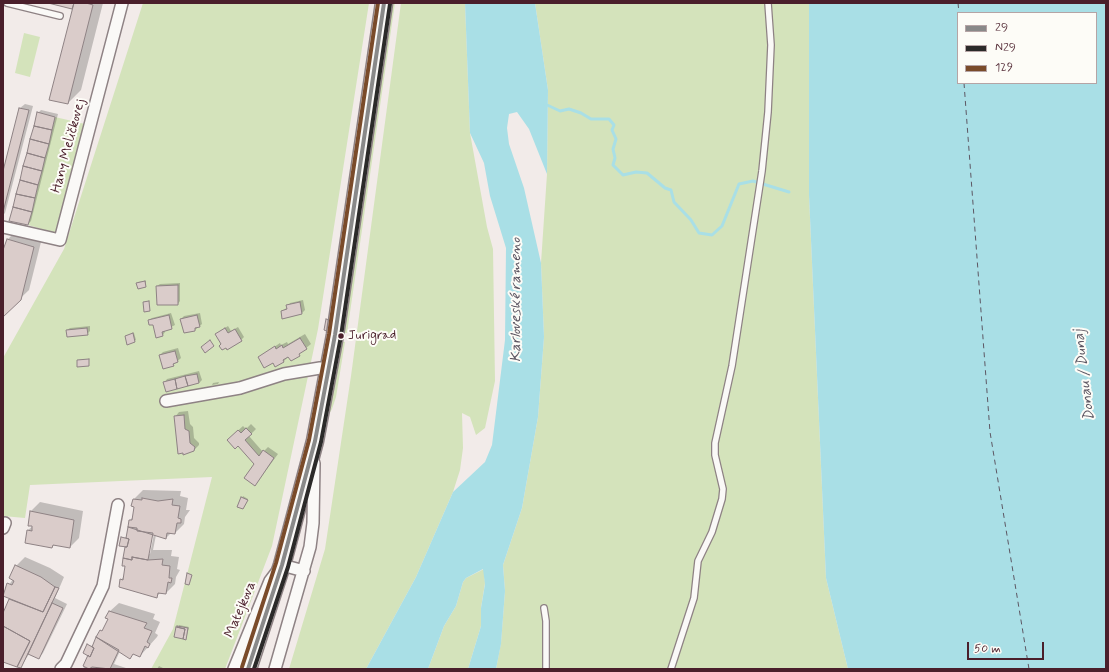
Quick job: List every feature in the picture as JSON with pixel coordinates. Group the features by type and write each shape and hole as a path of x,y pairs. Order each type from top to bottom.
{"street":[{"name":"Hany Meličkovej","path":"3,227 60,240 122,3"},
{"path":"248,669 282,565 315,441 328,369 384,3"},
{"path":"166,401 240,388 284,374 320,368 328,369"},
{"path":"275,669 303,576 310,547 313,523 315,441"},
{"path":"61,669 66,664 103,586 118,505"},
{"path":"282,565 303,576"},
{"name":"Matejkova","path":"234,669 270,581 282,565"}],"lane":[{"path":"6,3 60,16"},
{"path":"671,669 694,598 698,561 712,532 722,499 723,488 715,455 715,443 732,366 762,171 768,112 771,45 768,3"},
{"path":"544,608 546,621 546,669"}],"green space":[{"path":"143,3 369,3 318,329 272,546 225,669 151,669 173,629 212,477 30,485 25,518 3,516 3,358 64,249"},
{"path":"391,3 395,3 347,333 343,333"},
{"path":"401,3 465,3 470,133 487,227 493,249 495,381 485,428 476,435 470,417 462,413 463,448 460,470 453,492 416,577 366,669 289,669 325,549 351,376"},
{"path":"535,3 809,3 809,195 826,578 848,669 496,669 501,643 505,591 503,565 522,508 538,417 544,337 541,263 547,174 548,90"},
{"path":"24,33 40,37 30,77 15,73"},
{"path":"55,117 85,124 55,233 28,225"},
{"path":"341,341 345,342 336,397 328,416"},
{"path":"484,569 485,583 481,608 481,626 468,669 428,669 444,626 456,606 463,582 466,578"}],"water":[{"name":"Karloveské rameno","path":"465,3 535,3 548,90 547,174 529,129 517,112 509,114 507,128 509,144 524,188 541,263 544,337 538,417 522,508 503,565 505,591 501,644 496,669 468,669 481,626 481,608 485,584 483,569 466,578 463,582 456,606 444,626 428,669 366,669 416,577 453,492 485,462 492,445 505,340 506,248 490,196 484,163 470,133"},
{"name":"Donau / Dunaj","path":"809,3 1106,3 1106,669 848,669 826,578 809,195"}],"building":[{"path":"48,3 74,3 72,9"},
{"path":"74,3 86,3 93,5 68,104 49,100"},
{"path":"19,108 29,110 3,212 3,171"},
{"path":"37,112 55,117 52,130 34,126"},
{"path":"34,126 52,130 49,144 30,139"},
{"path":"30,139 49,144 45,158 27,153"},
{"path":"27,153 45,158 42,171 23,166"},
{"path":"23,166 42,171 38,185 20,180"},
{"path":"20,180 38,185 35,198 16,194"},
{"path":"16,194 35,198 32,212 13,207"},
{"path":"13,207 32,212 28,225 9,221"},
{"path":"7,239 34,247 21,300 3,317 3,250"},
{"path":"145,281 146,287 138,289 136,283"},
{"path":"178,285 178,305 157,305 156,286"},
{"path":"149,301 150,311 144,312 143,302"},
{"path":"300,302 302,314 282,319 281,311 287,309 286,305"},
{"path":"169,315 172,329 162,332 163,336 156,338 153,325 149,325 148,320"},
{"path":"197,315 200,327 195,328 195,331 184,333 180,319"},
{"path":"326,319 331,321 329,332 324,330"},
{"path":"87,328 88,335 67,337 66,330"},
{"path":"225,328 228,333 235,329 242,341 227,350 226,348 222,350 219,346 221,344 215,334"},
{"path":"133,333 135,342 127,345 125,336"},
{"path":"300,338 307,349 299,354 300,356 291,361 288,357 283,360 284,362 275,367 273,363 264,368 258,357 275,346 276,349 282,345 283,348"},
{"path":"210,340 214,346 205,353 201,347"},
{"path":"175,351 178,362 173,364 174,366 163,369 159,355"},
{"path":"89,359 89,366 77,367 77,360"},
{"path":"197,374 199,383 188,386 185,376"},
{"path":"185,376 188,386 177,389 175,379"},
{"path":"175,379 177,389 166,392 163,382"},
{"path":"184,415 185,429 189,431 190,443 195,447 194,451 183,455 183,453 178,454 174,416"},
{"path":"246,428 252,434 245,440 259,456 263,450 274,458 255,486 244,478 254,464 238,446 235,449 227,440 238,430 241,433"},
{"path":"241,497 248,500 243,509 237,507"},
{"path":"142,498 158,501 173,499 172,505 180,506 178,518 181,519 181,523 177,523 175,534 167,533 166,539 128,527 129,520 132,520 134,507 131,506 133,499 142,500"},
{"path":"30,511 74,520 70,548 53,545 52,548 25,543 27,530 32,531 32,526 28,526"},
{"path":"128,527 137,528 137,531 153,533 148,560 132,557 132,560 123,558 125,547 127,547 129,539 126,538"},
{"path":"121,537 129,539 127,547 119,546"},
{"path":"132,557 148,560 163,559 162,565 170,566 169,578 172,578 171,583 168,582 166,594 158,593 157,598 119,587 120,579 123,580 125,566 122,566 123,558 132,560"},
{"path":"15,565 41,577 55,587 43,612 3,596 7,583 12,585 14,581 9,578"},
{"path":"187,573 192,575 189,585 185,584"},
{"path":"55,587 59,588 21,668 17,667 30,641 3,626 3,613 9,599 43,612"},
{"path":"52,603 63,608 39,659 28,654"},
{"path":"109,611 147,623 144,628 152,631 147,642 150,644 148,648 145,646 140,657 133,654 130,659 96,637 100,630 102,631 108,619 105,618"},
{"path":"3,626 30,641 17,667 3,662"},
{"path":"177,626 188,628 186,640 183,639 185,629"},
{"path":"176,627 185,629 183,639 174,637"},
{"path":"96,637 119,650 110,669 92,667 89,669 83,666 88,655 90,657 94,648 92,647"},
{"path":"87,644 94,648 90,657 83,653"}],"waterway":[{"path":"545,104 560,111 569,109 581,113 591,119 609,119 614,125 612,130 616,139 613,149 615,158 613,165 623,175 636,172 647,173 665,188 671,190 674,202 691,220 699,233 712,235 722,226 739,184 753,181 789,192"}],"ferry route":[{"path":"958,3 959,12"},
{"path":"964,84 990,432 1029,669"}],"transit line":[{"name":"129","path":"242,667 276,563 309,440 329,334 378,3"},
{"name":"29","path":"248,669 282,565 315,441 335,335 384,3"},
{"name":"N29","path":"254,669 288,567 321,442 341,336 390,4"}],"place":[{"name":"Jurigrad","path":"341,336"}]}
